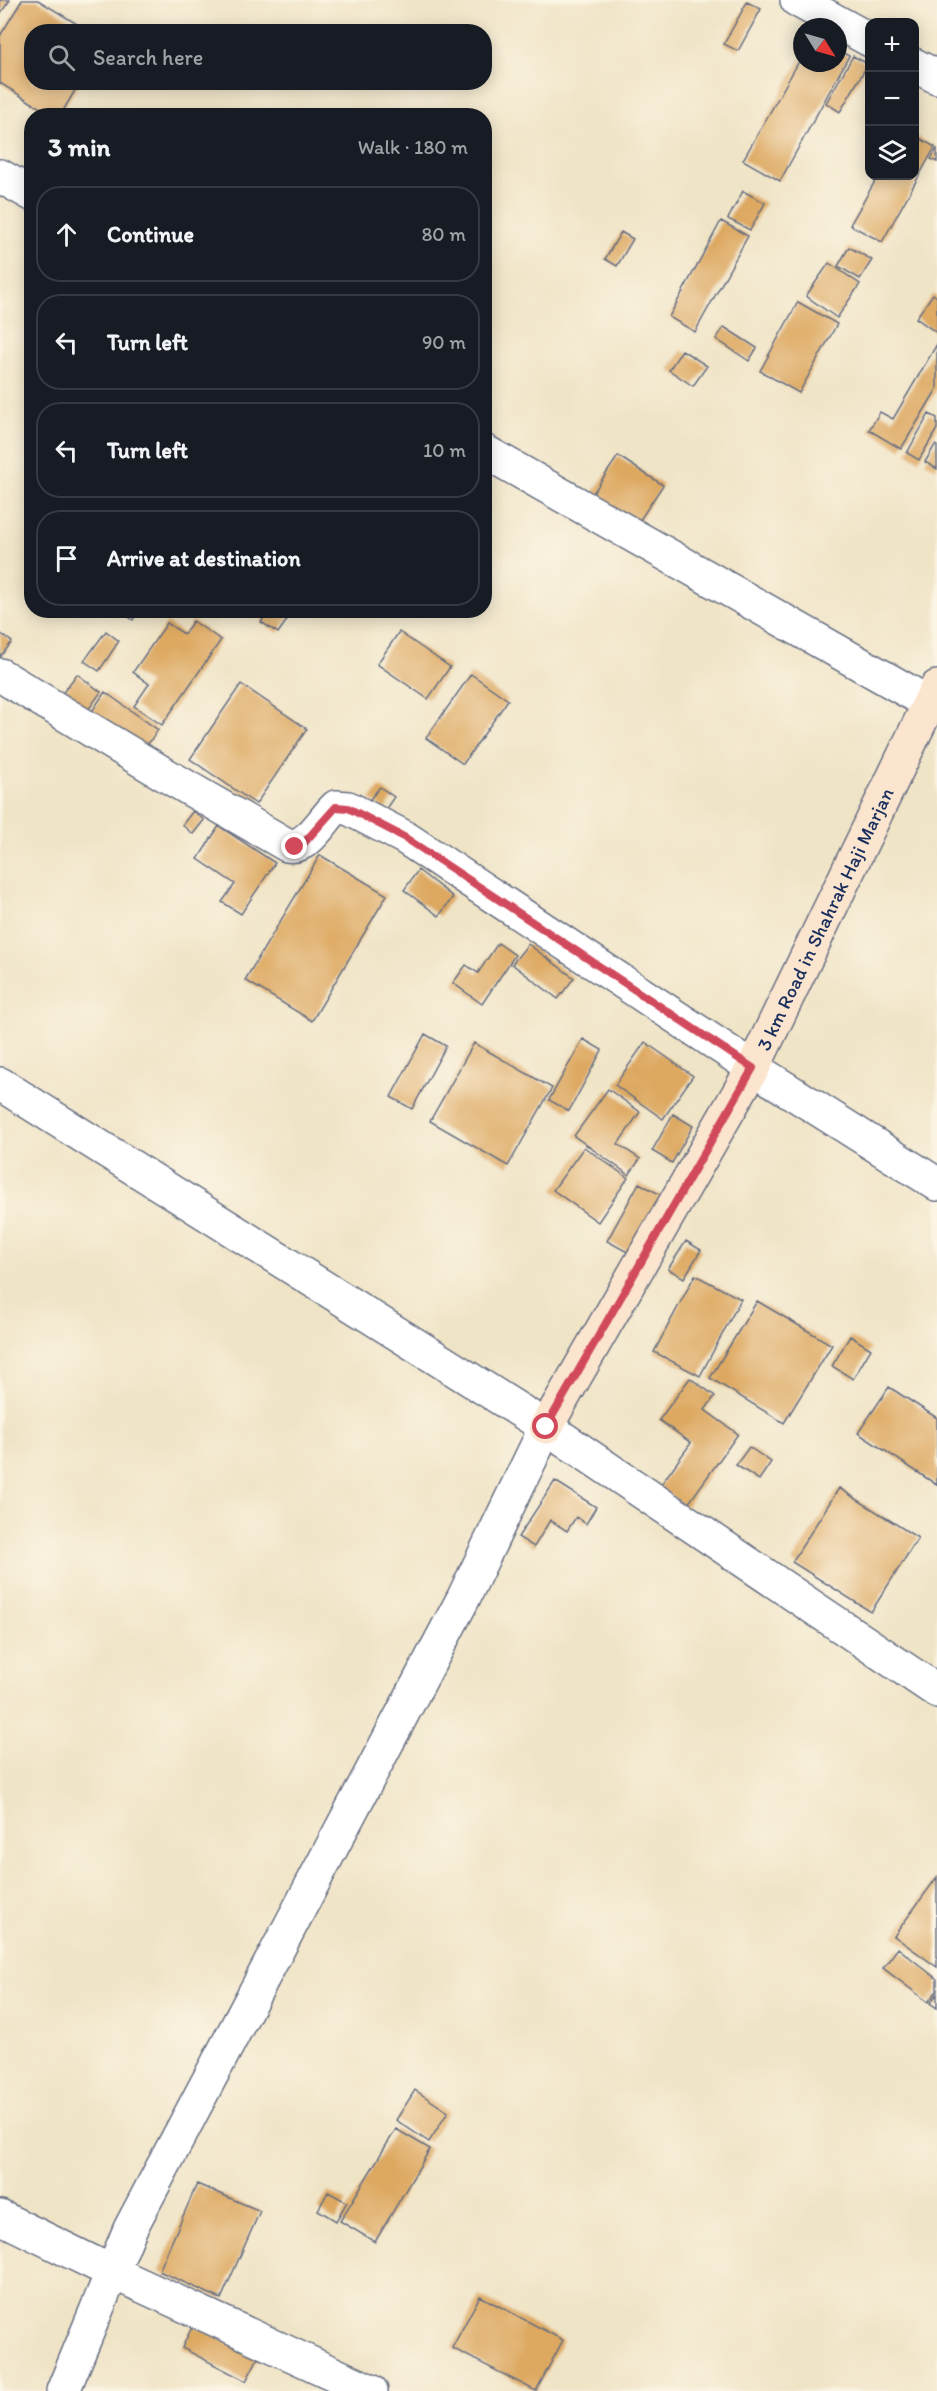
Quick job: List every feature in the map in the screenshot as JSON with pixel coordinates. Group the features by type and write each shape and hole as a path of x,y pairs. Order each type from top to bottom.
{"street":[{"path":"796,0 865,37"},
{"path":"919,67 937,77"},
{"path":"0,176 24,190"},
{"path":"492,455 933,695"},
{"path":"0,675 287,845 295,847 303,844 336,807 348,808 404,837 753,1068 937,1185"},
{"name":"3 km Road in Shahrak Haji Marjan","path":"546,1427 753,1068 933,695"},
{"path":"0,1084 546,1427 937,1691"},
{"path":"63,2391 130,2229 463,1599 546,1427"},
{"path":"0,2217 112,2272 371,2391"}],"building":[{"path":"0,0 10,0 0,14"},
{"path":"22,0 38,0 77,24 24,24 24,90 75,90 65,108 40,108 0,83 0,36"},
{"path":"747,2 761,9 738,51 724,44"},
{"path":"853,56 865,62 865,69 840,112 826,103 844,72 847,72 847,66"},
{"path":"793,72 840,72 780,181 743,160"},
{"path":"919,138 935,147 919,176"},
{"path":"937,148 937,162 931,159"},
{"path":"876,180 917,180 882,242 850,225"},
{"path":"743,191 765,203 750,230 728,219"},
{"path":"721,221 748,236 695,332 669,317"},
{"path":"621,232 633,239 617,266 605,259"},
{"path":"849,247 872,260 860,279 838,266"},
{"path":"829,263 860,284 837,318 806,296"},
{"path":"933,294 937,297 937,333 916,318"},
{"path":"798,302 837,324 799,393 760,371"},
{"path":"724,327 757,348 749,361 716,339"},
{"path":"937,344 937,389 901,449 869,430 880,412 893,419"},
{"path":"682,350 707,366 693,386 669,370"},
{"path":"929,414 937,418 937,429 919,460 907,453"},
{"path":"935,445 937,446 937,469 925,462"},
{"path":"618,456 663,485 632,532 587,502"},
{"path":"264,618 288,618 278,633 261,622"},
{"path":"193,621 221,640 162,725 134,706 149,684 133,672 167,623 184,634"},
{"path":"106,631 119,641 99,671 84,661"},
{"path":"399,632 450,667 428,699 377,664"},
{"path":"0,633 12,642 0,657"},
{"path":"77,674 101,692 86,713 61,695"},
{"path":"471,674 508,700 463,764 426,738"},
{"path":"241,684 307,729 256,804 190,759"},
{"path":"105,692 158,730 143,751 90,714"},
{"path":"380,787 394,797 385,810 370,799"},
{"path":"193,811 204,820 193,834 182,825"},
{"path":"219,826 275,863 241,914 222,902 235,884 198,859"},
{"path":"320,855 387,895 312,1021 245,980"},
{"path":"418,870 453,897 439,916 404,890"},
{"path":"498,943 515,955 482,1004 453,983 466,965 478,973"},
{"path":"528,944 574,978 558,999 512,964"},
{"path":"425,1034 446,1046 412,1109 391,1097"},
{"path":"583,1039 602,1050 569,1111 549,1100"},
{"path":"645,1042 693,1076 663,1119 615,1085"},
{"path":"474,1043 552,1088 508,1166 430,1121"},
{"path":"608,1089 640,1112 618,1144 640,1159 629,1175 574,1136"},
{"path":"673,1114 693,1126 672,1163 652,1151"},
{"path":"584,1147 628,1178 598,1222 553,1190"},
{"path":"639,1183 663,1196 631,1254 607,1241"},
{"path":"686,1241 701,1250 684,1278 668,1269"},
{"path":"695,1275 741,1299 700,1376 654,1352"},
{"path":"757,1301 832,1345 784,1423 710,1378"},
{"path":"850,1336 871,1349 853,1379 832,1366"},
{"path":"690,1378 715,1396 705,1410 738,1434 686,1507 659,1487 691,1443 659,1420"},
{"path":"889,1387 937,1418 937,1485 858,1433"},
{"path":"749,1447 771,1462 759,1480 736,1465"},
{"path":"555,1481 596,1507 586,1524 576,1517 567,1531 550,1520 534,1547 518,1537"},
{"path":"839,1488 918,1538 871,1612 792,1562"},
{"path":"937,1877 937,1967 894,1936"},
{"path":"898,1948 937,1979 937,1991 928,2002 883,1968"},
{"path":"937,1994 937,2008 930,2003"},
{"path":"415,2090 448,2112 429,2142 396,2120"},
{"path":"396,2129 430,2149 375,2242 340,2221"},
{"path":"197,2184 260,2211 221,2299 159,2271"},
{"path":"328,2192 347,2202 336,2221 318,2210"},
{"path":"480,2296 563,2340 536,2391 452,2348"},
{"path":"193,2325 258,2358 246,2381 182,2348"}],"route":[{"path":"295,847 303,844 336,807 348,808 404,837 753,1068 546,1427"}]}
